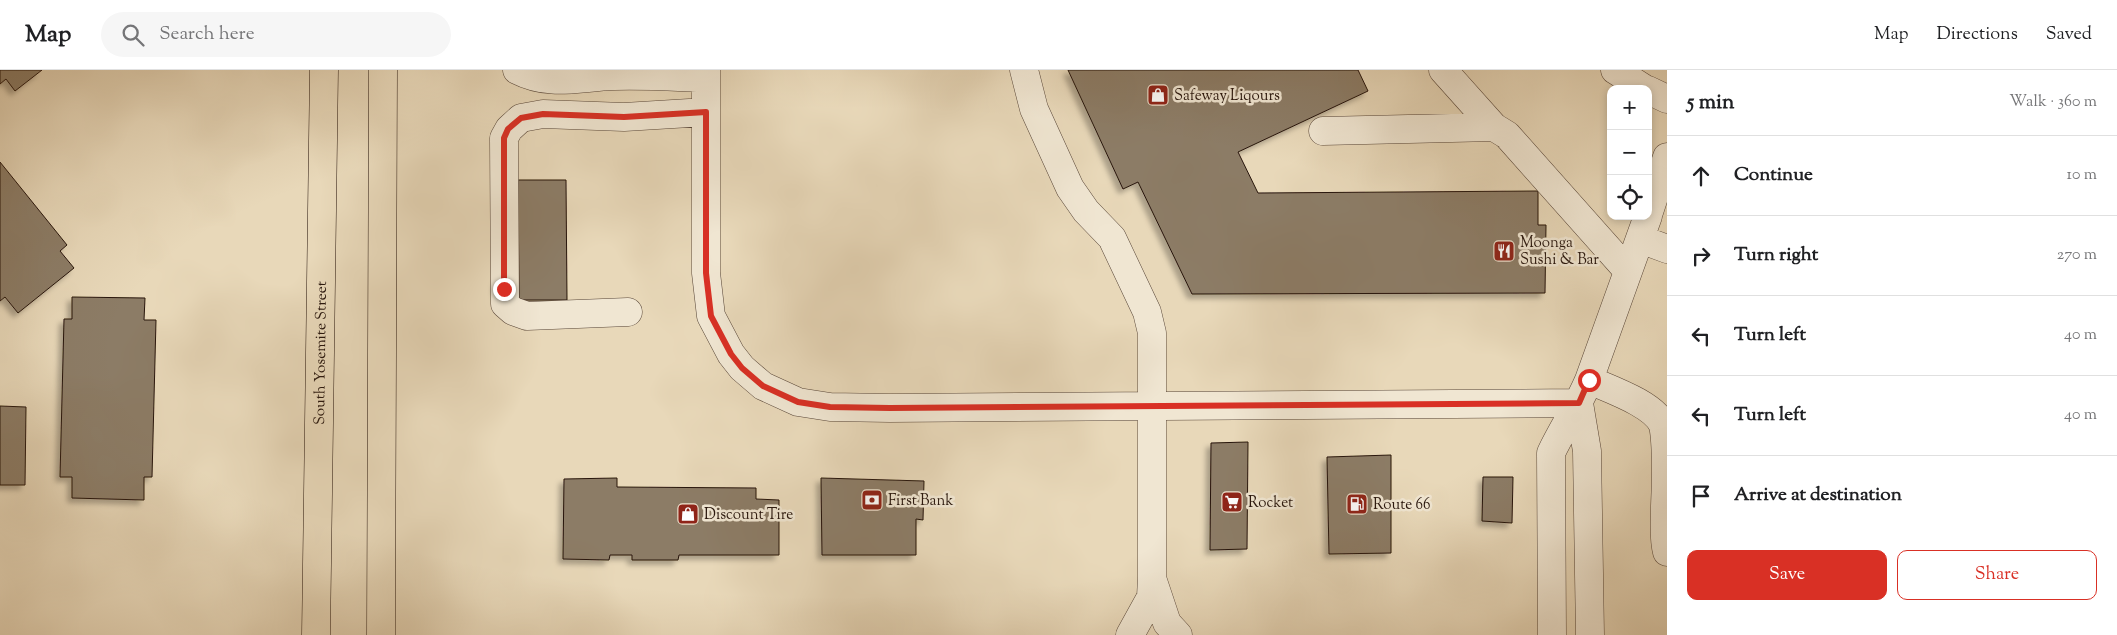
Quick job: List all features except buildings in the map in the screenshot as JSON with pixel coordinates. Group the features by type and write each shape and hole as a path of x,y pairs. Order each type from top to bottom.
{"main road":[{"name":"South Yosemite Street","path":"316,635 324,70"},
{"path":"381,635 383,70"}],"street":[{"path":"517,70 528,76 545,80 706,74 706,273 711,316 731,354 742,368 763,386 798,402 830,407 890,408 1154,407 1584,392 1635,400 1650,411 1663,425 1666,445 1666,548"},
{"path":"1024,70 1034,109 1070,188 1086,211 1112,238 1147,312 1152,333 1154,407 1151,597 1130,635"},
{"path":"1443,70 1494,127 1507,135 1628,271"},
{"path":"1615,70 1639,85"},
{"path":"1652,92 1667,99"},
{"path":"628,312 527,316 513,311 505,304 504,138 508,129 521,118 543,114 624,117 706,112"},
{"path":"1323,131 1494,127"},
{"path":"1552,635 1551,453 1584,392 1667,157"},
{"path":"1645,223 1667,249"},
{"path":"1584,392 1587,451 1590,635"},
{"path":"1152,578 1167,623 1178,635"}],"place":[{"name":"Safeway Liqours","path":"1158,95"},
{"name":"Moonga Sushi & Bar","path":"1504,251"},
{"name":"First Bank","path":"872,500"},
{"name":"Rocket","path":"1232,502"},
{"name":"Route 66","path":"1357,504"},
{"name":"Discount Tire","path":"688,514"}],"route":[{"path":"504,289 504,138 508,129 521,118 543,114 624,117 706,112 706,273 711,316 731,354 742,368 763,386 798,402 830,407 890,408 1579,403 1589,380"}]}
